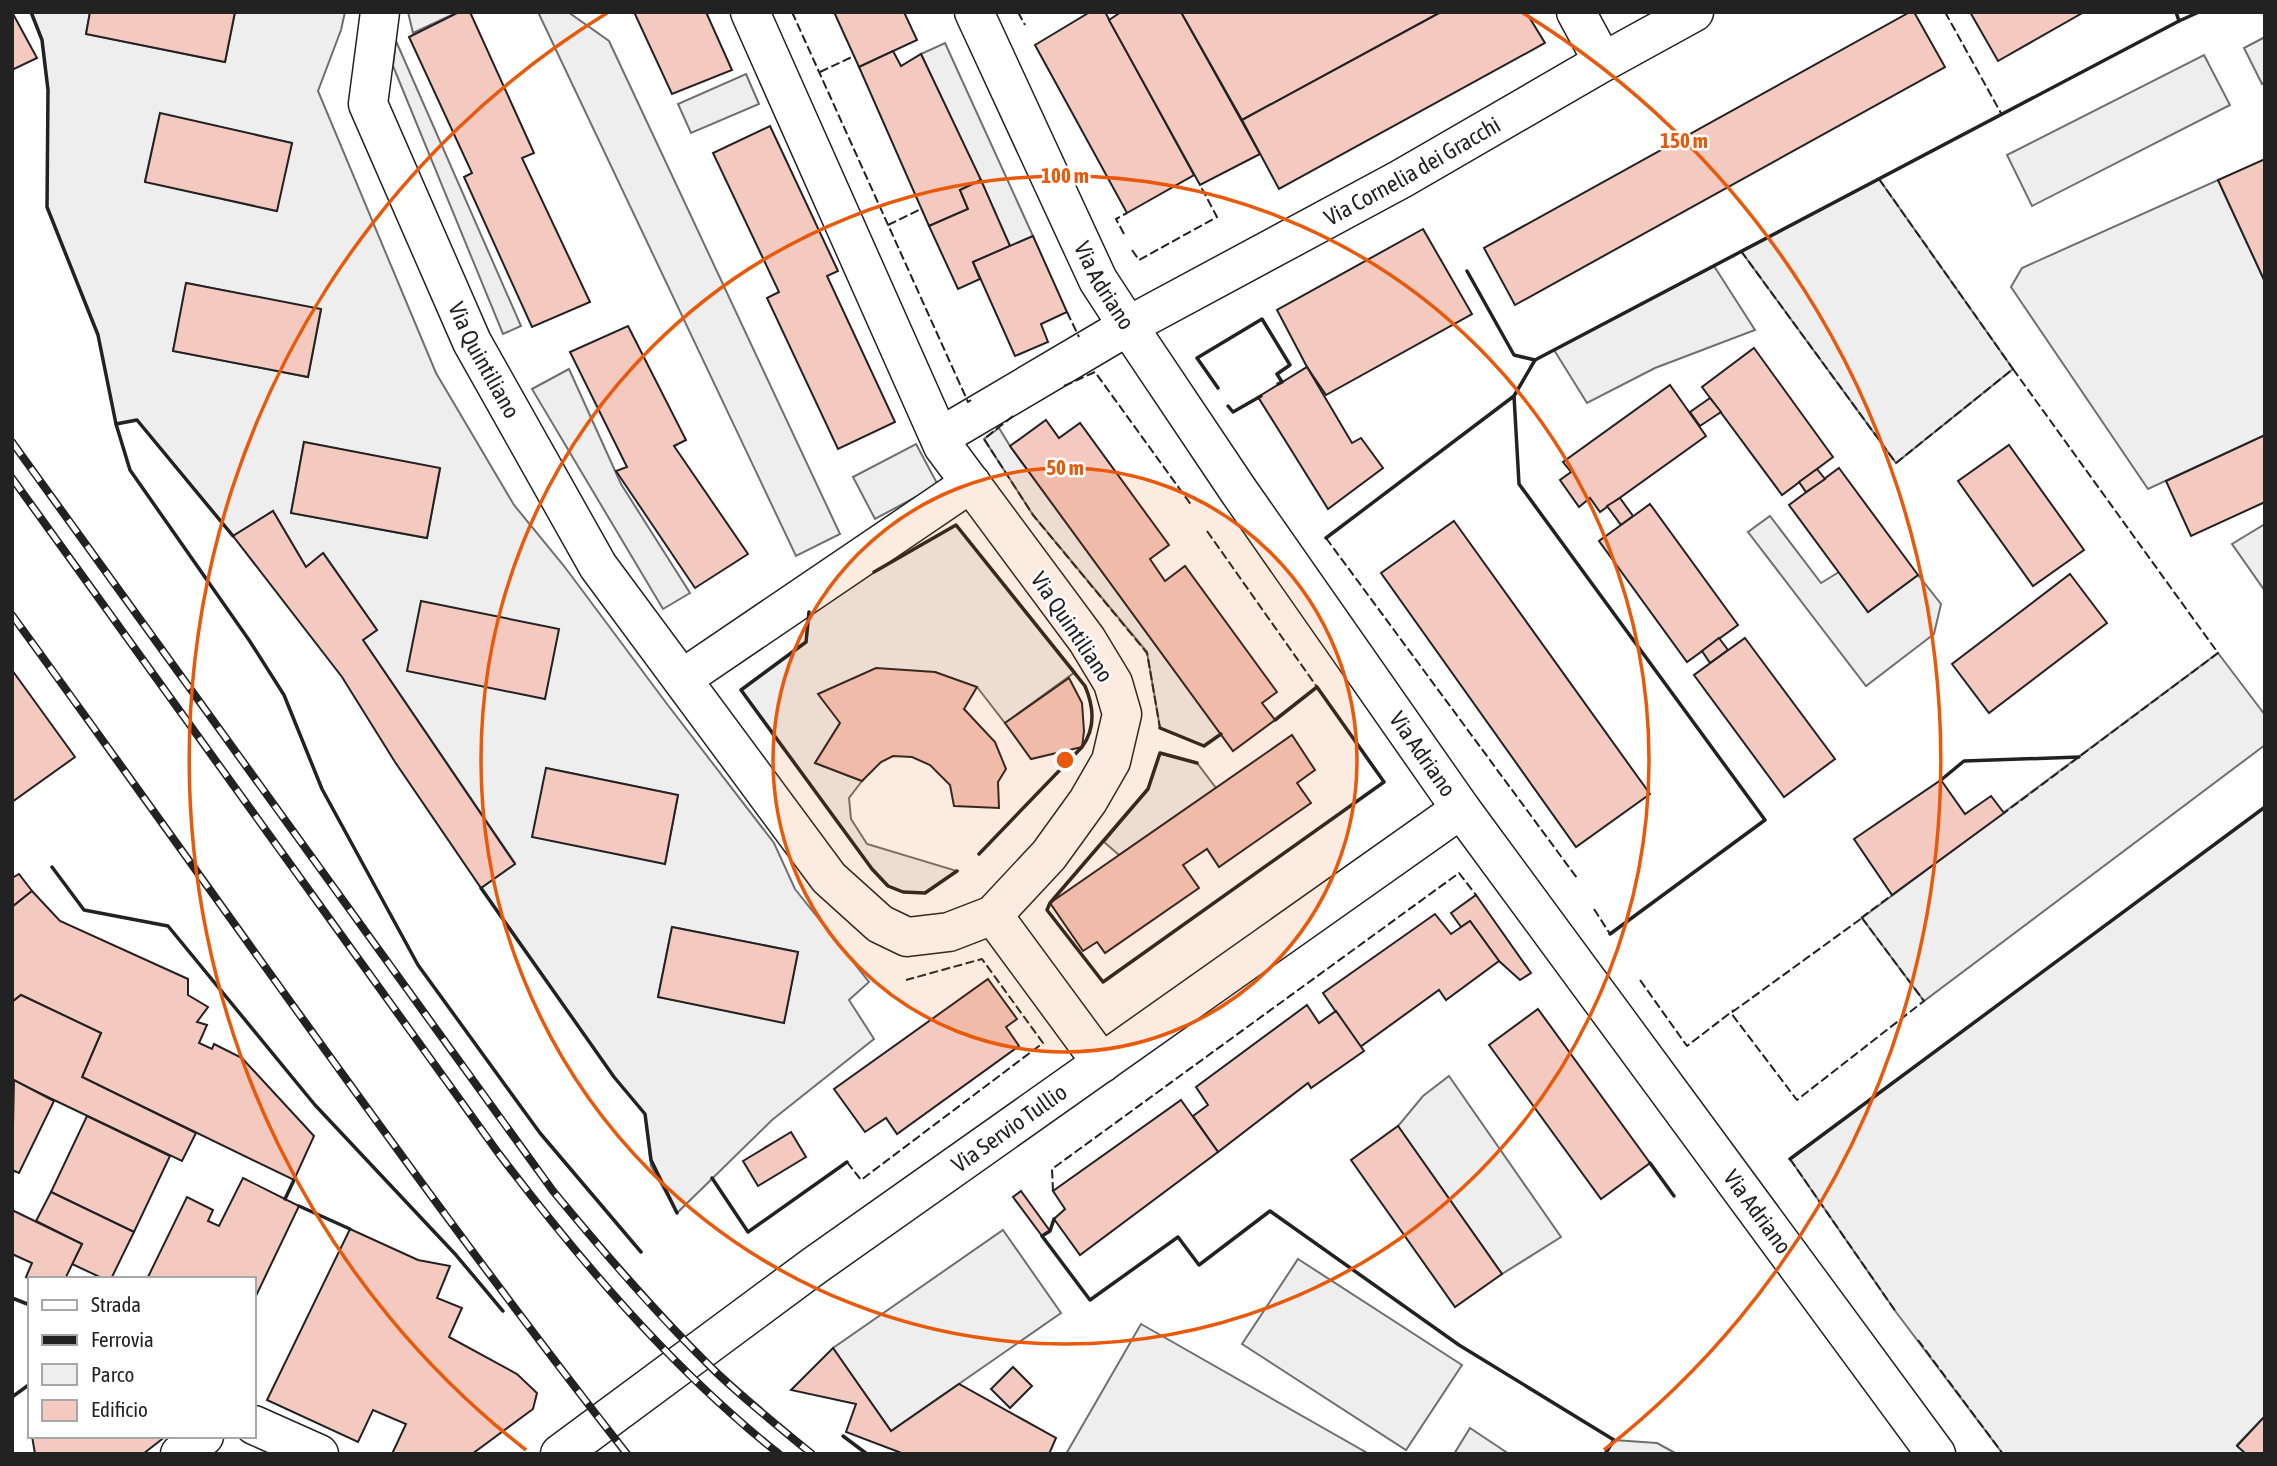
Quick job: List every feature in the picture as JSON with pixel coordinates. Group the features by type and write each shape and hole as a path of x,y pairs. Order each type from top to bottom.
{"street":[{"name":"Via Quintiliano","path":"380,12 368,104 472,342 598,566 829,878 880,924 907,937 948,932 993,915 1049,855 1088,801 1111,761 1122,714 1113,683 1087,640 943,446 750,12"},
{"name":"Via Adriano","path":"974,12 1098,280 1128,326 1238,490 1461,809 1936,1454"},
{"path":"1576,12 1603,62"},
{"name":"Via Cornelia dei Gracchi","path":"940,437 1128,326 1401,179 1694,12"},
{"path":"682,679 971,483"},
{"name":"Via Servio Tullio","path":"560,1454 814,1266 1461,809"},
{"path":"993,915 1102,1063"},
{"path":"256,1427 319,1454"},
{"path":"180,1454 201,1438"}],"green space":[{"path":"31,12 90,12 86,34 225,62 235,12 345,12 318,91 436,373 514,505 564,566 774,843 795,889 869,982 849,1000 874,1039 772,1120 677,1213 651,1166 645,1114 614,1077 481,888 515,863 363,640 377,630 324,554 306,567 273,511 233,536 137,420 116,424 98,335 47,207 48,90 42,40","holes":["160,114 292,143 276,211 145,181","187,283 321,310 308,377 173,351","304,442 440,469 427,538 291,513","546,768 678,795 665,864","672,927 798,952 784,1022 658,997"]},
{"path":"408,12 458,12 413,33"},
{"path":"538,12 568,12 609,41 840,534 796,556"},
{"path":"2265,37 2265,82 2262,84 2244,48"},
{"path":"396,41 521,326 503,334 393,66"},
{"path":"945,43 1033,236 1010,246 921,54"},
{"path":"2204,55 2230,105 2032,206 2007,155"},
{"path":"746,74 759,104 691,133 678,104"},
{"path":"1879,179 2013,369 1896,463 1741,251"},
{"path":"2218,180 2265,282 2265,435 2148,489 2011,287 2022,268"},
{"path":"1714,266 1755,330 1655,368 1587,403 1554,350"},
{"path":"569,369 621,484 690,593 663,609 532,389"},
{"path":"999,428 1221,734 1204,746 1160,728 1147,652 1033,515 984,439"},
{"path":"916,444 938,485 875,519 853,477"},
{"path":"1770,516 1821,583 1839,572 1868,612 1918,575 1941,604 1934,634 1866,686 1748,532"},
{"path":"2265,524 2265,591 2232,544"},
{"path":"956,525 1075,672 1005,723 977,687 935,672 840,723 815,763 862,781 849,798 851,819 867,844 957,871 925,893 903,892 888,886 872,869 741,690 806,642 810,609"},
{"path":"2218,653 2265,715 2265,745 1924,1001 1862,918"},
{"path":"1160,753 1197,763 1216,788 1119,855 1104,842 1148,789"},
{"path":"2265,807 2265,1416 2237,1445 2246,1454 2003,1454 1896,1312 1790,1159"},
{"path":"1449,1076 1561,1237 1502,1274 1398,1126 1423,1096"},
{"path":"1003,1230 1061,1313 891,1431 833,1348"},
{"path":"1298,1259 1462,1365 1406,1450 1242,1344"},
{"path":"1141,1324 1369,1454 1066,1454"},
{"path":"1470,1428 1509,1454 1454,1454"},
{"path":"1614,1440 1657,1443 1677,1454 1605,1454"}],"building":[{"path":"12,12 37,58 12,70"},
{"path":"90,12 235,12 225,62 86,34"},
{"path":"459,12 470,12 534,153 522,158 590,302 532,327 464,177 472,173 409,37"},
{"path":"634,12 706,12 732,70 672,94"},
{"path":"834,12 904,12 917,40 859,67"},
{"path":"1090,12 1105,12 1194,175 1127,213 1035,45"},
{"path":"1121,12 1181,12 1260,154 1200,185 1109,20"},
{"path":"1181,12 1441,12 1242,120"},
{"path":"1441,12 1526,12 1545,43 1279,189 1242,120"},
{"path":"1914,12 1945,67 1515,305 1484,248"},
{"path":"1970,12 2084,12 1998,61"},
{"path":"893,51 901,66 921,54 981,180 960,190 968,209 929,226 859,67"},
{"path":"160,113 292,143 277,211 145,182"},
{"path":"770,126 838,271 827,276 895,422 838,449 767,298 779,292 713,153"},
{"path":"2265,159 2265,282 2218,180"},
{"path":"981,180 1010,246 973,262 980,279 958,289 929,226 968,209 960,190"},
{"path":"1423,229 1472,314 1326,395 1307,367 1277,310"},
{"path":"1033,236 1067,312 1041,324 1048,342 1015,356 973,262"},
{"path":"186,283 321,309 308,377 173,351"},
{"path":"628,326 686,440 674,446 748,554 695,588 616,471 627,467 570,352"},
{"path":"1754,348 1833,457 1782,495 1702,387"},
{"path":"1307,367 1352,443 1361,438 1383,468 1328,509 1258,397"},
{"path":"1670,385 1706,436 1600,512 1590,498 1579,507 1560,480 1571,472 1563,462"},
{"path":"1710,398 1721,412 1700,426 1690,412"},
{"path":"1046,420 1059,438 1080,423 1169,545 1150,559 1165,581 1185,566 1277,692 1262,703 1275,720 1233,751 1010,446"},
{"path":"2265,435 2265,502 2191,536 2166,481"},
{"path":"304,442 440,468 427,538 291,513"},
{"path":"2009,445 2084,550 2033,586 1958,481"},
{"path":"1839,468 1918,575 1868,612 1789,505"},
{"path":"1817,469 1825,479 1806,492 1799,482"},
{"path":"1620,498 1633,516 1621,525 1607,506"},
{"path":"1650,504 1738,625 1687,662 1599,541"},
{"path":"273,511 306,567 323,553 377,630 363,640 515,864 481,888 395,762 342,677 233,536"},
{"path":"1454,521 1650,794 1576,847 1381,573"},
{"path":"2070,574 2107,623 1989,713 1952,664"},
{"path":"421,601 559,629 545,699 407,671"},
{"path":"1719,638 1728,650 1710,663 1702,651"},
{"path":"1745,638 1835,759 1784,797 1694,675"},
{"path":"876,668 935,672 977,687 964,709 995,742 1006,769 998,782 999,808 954,806 950,785 930,765 912,757 893,756 881,762 862,781 815,763 840,723 818,694"},
{"path":"12,670 75,757 12,802"},
{"path":"1069,678 1082,703 1082,747 1031,759 1005,723"},
{"path":"1292,735 1315,770 1297,783 1311,803 1219,867 1207,849 1183,865 1199,888 1105,953 1097,942 1083,951 1050,903"},
{"path":"546,768 678,795 665,864 532,837"},
{"path":"1941,780 1965,814 1991,796 2004,813 1892,895 1854,839"},
{"path":"19,874 32,891 12,907 12,878"},
{"path":"32,891 60,921 188,979 188,995 208,1007 197,1022 207,1025 199,1043 212,1049 214,1044 242,1058 314,1136 294,1180 82,1077 101,1033 21,995 12,1002 12,907"},
{"path":"1476,895 1531,973 1520,980 1499,961 1470,921 1461,927 1451,913"},
{"path":"1435,914 1451,934 1470,921 1499,961 1446,1000 1439,990 1360,1047 1323,993"},
{"path":"672,927 798,952 784,1023 658,997"},
{"path":"988,979 1017,1019 1006,1027 1019,1046 897,1134 886,1118 865,1132 834,1089"},
{"path":"21,995 101,1033 82,1077 196,1133 182,1161 12,1080 12,1002"},
{"path":"1307,1005 1319,1023 1336,1011 1364,1051 1311,1088 1308,1083 1218,1152 1193,1116 1208,1105 1196,1087"},
{"path":"1538,1009 1650,1163 1601,1199 1489,1045"},
{"path":"14,1080 54,1101 19,1173 12,1170"},
{"path":"1181,1100 1218,1152 1080,1255 1054,1219 1065,1209 1053,1191"},
{"path":"87,1116 170,1156 134,1232 51,1192"},
{"path":"1398,1126 1502,1274 1455,1307 1351,1160"},
{"path":"791,1132 806,1157 758,1186 743,1161"},
{"path":"243,1178 299,1206 256,1296 256,1277 148,1277 187,1197 213,1210 208,1221 219,1226"},
{"path":"1021,1191 1050,1231 1042,1236 1013,1197"},
{"path":"51,1192 134,1232 112,1277 100,1277 72,1264 82,1244 36,1221"},
{"path":"12,1210 82,1244 66,1277 28,1278 26,1277 32,1263 12,1254"},
{"path":"350,1229 418,1260 450,1266 437,1298 462,1308 449,1337 517,1374 537,1393 533,1409 472,1454 392,1454 406,1424 373,1410 358,1442 267,1400"},
{"path":"833,1348 891,1431 959,1384 1056,1438 1049,1454 904,1454 846,1432 856,1404 791,1390"},
{"path":"1013,1367 1032,1386 1010,1408 991,1389"},
{"path":"2265,1416 2265,1454 2246,1454 2237,1446"},
{"path":"32,1438 163,1438 143,1454 35,1454"}],"railway":[{"path":"12,442 553,1191 633,1285 696,1352 741,1395 812,1454"},
{"path":"12,478 530,1195 596,1274 665,1350 739,1421 779,1454"},
{"path":"12,615 392,1142 627,1454"}],"fence":[{"path":"792,12 968,402 971,400"},
{"path":"1018,12 1025,25"},
{"path":"1945,12 2002,115"},
{"path":"820,72 854,56"},
{"path":"1879,179 2013,369"},
{"path":"1132,250 1139,260 1217,217 1200,185"},
{"path":"888,225 921,209"},
{"path":"1124,234 1116,219 1127,213"},
{"path":"1741,251 1896,463 2013,369 2218,653 2004,813"},
{"path":"1067,312 1079,337"},
{"path":"1064,386 1095,372 1192,506"},
{"path":"1013,416 984,439 1033,515 1147,653 1160,728"},
{"path":"1207,531 1317,687"},
{"path":"1326,538 1577,878"},
{"path":"1053,1191 1052,1169 1459,873 1476,895"},
{"path":"1861,918 1892,895"},
{"path":"1594,909 1610,934"},
{"path":"1862,918 1924,1001 1797,1100 1731,1013 1862,918"},
{"path":"847,1162 861,1180 1043,1043 982,959 906,980"},
{"path":"1640,980 1687,1046 1734,1010"},
{"path":"1790,1159 1896,1312"},
{"path":"1918,1340 2003,1454"}],"wall":[{"path":"31,12 42,40 48,90 47,207 98,335 116,424 137,420 233,536"},
{"path":"1467,271 1514,355 1535,360 2179,21 2176,12"},
{"path":"2179,21 2199,12"},
{"path":"1218,388 1197,358 1262,319 1290,365 1277,374 1282,382 1278,384"},
{"path":"1514,396 1535,360"},
{"path":"1228,406 1233,412 1261,396"},
{"path":"1326,538 1514,396 1519,484 1765,820 1610,934"},
{"path":"116,424 130,470 249,640 284,695 322,789 418,965 540,1133 641,1252"},
{"path":"874,572 956,525 1085,686 1088,694 1092,717 1087,740 979,854"},
{"path":"809,612 806,642 741,690 872,869 888,886 903,892 925,893 957,871"},
{"path":"1197,763 1160,753 1148,789 1050,903 1047,910 1103,982 1384,782 1317,687 1275,720"},
{"path":"1160,728 1204,746 1221,734"},
{"path":"1941,780 1964,761 2079,757"},
{"path":"1790,1159 2265,807"},
{"path":"52,867 84,910 168,926 315,1105 456,1255 503,1311"},
{"path":"481,888 614,1077 645,1114 651,1160 677,1213"},
{"path":"712,1178 748,1232 847,1162"},
{"path":"1650,1163 1674,1196"},
{"path":"285,1199 294,1180"},
{"path":"299,1206 350,1229"},
{"path":"1054,1219 1050,1231 1042,1236 1090,1300 1178,1237 1199,1265 1270,1211 1459,1345 1614,1440 1605,1454"},
{"path":"12,1298 28,1304"},
{"path":"12,1397 28,1385"},
{"path":"843,1436 867,1454"}]}
